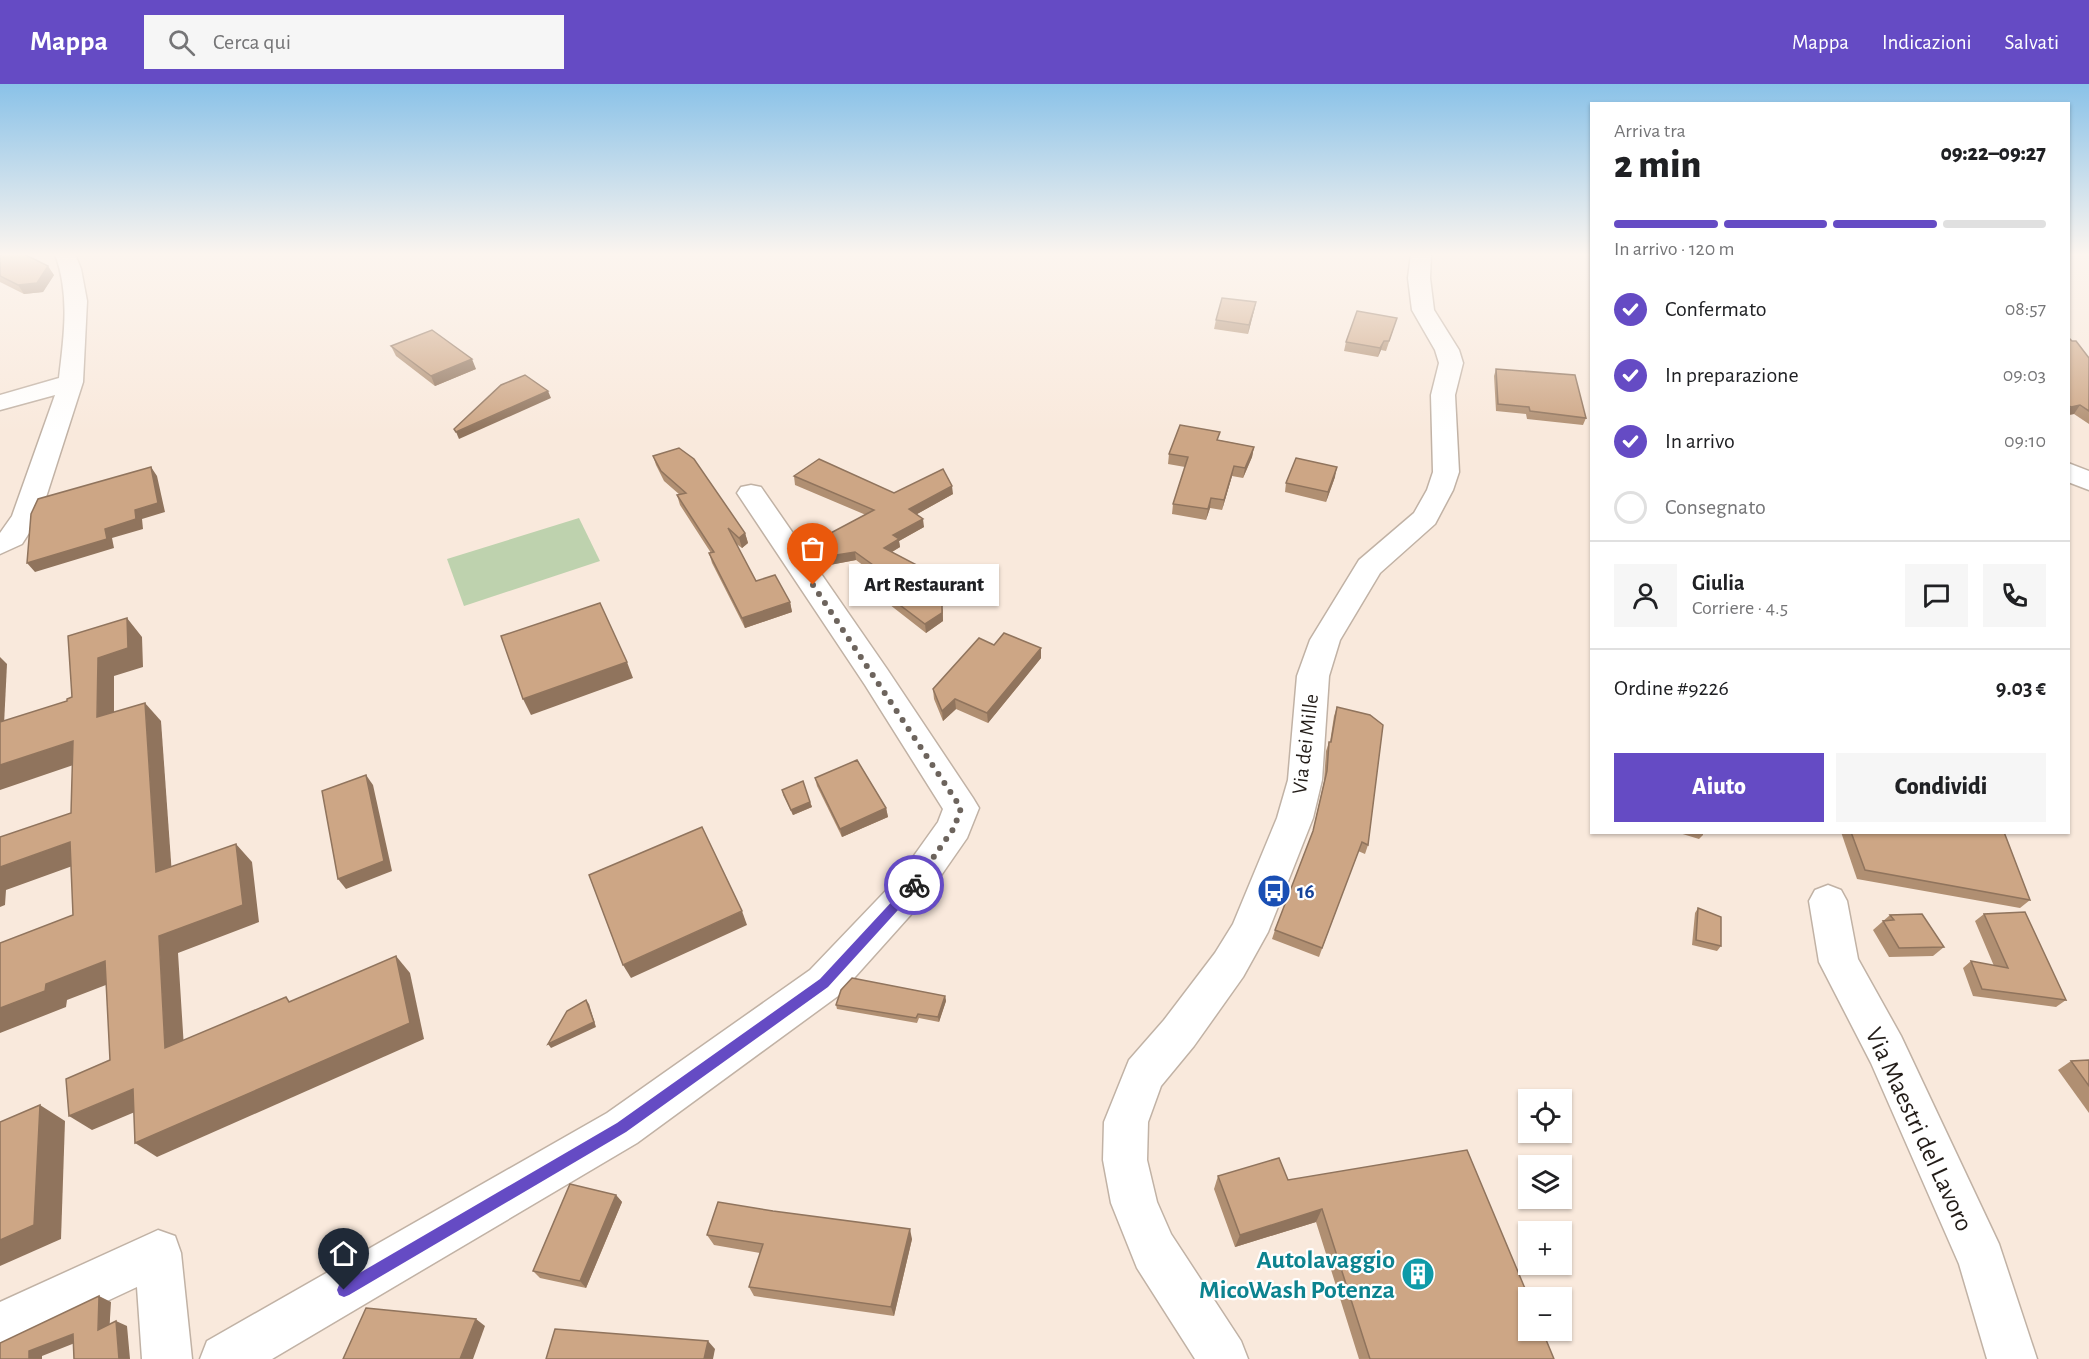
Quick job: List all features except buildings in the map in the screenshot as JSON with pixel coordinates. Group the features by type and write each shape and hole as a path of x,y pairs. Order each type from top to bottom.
{"street":[{"path":"0,545 12,538 26,516 71,382 75,314"},
{"name":"Via dei Mille","path":"1223,1359 1154,1251 1134,1203 1125,1160 1126,1122 1144,1074 1179,1033 1229,965 1249,932 1295,818 1305,780 1313,676 1325,640 1369,567 1425,518 1440,490 1446,472 1443,395 1451,363 1447,350 1425,314"},
{"path":"0,403 71,382"},
{"path":"2070,472 2089,482"},
{"path":"225,1359 622,1128 824,983 911,889 954,828 961,808 876,677 751,493"},
{"name":"Via Maestri del Lavoro","path":"1828,901 1839,962 1886,1050 1982,1261 2012,1359"},
{"path":"0,1327 158,1253 167,1359"}],"green space":[{"path":"579,518 600,561 464,606 447,559"}],"way so far":[{"path":"813,585 961,808 954,828 914,885"}],"place":[{"name":"Art Restaurant","path":"813,585"},
{"name":"16","path":"1274,891"},
{"name":"Autolavaggio MicoWash Potenza","path":"1418,1274"}],"route":[{"path":"344,1290 622,1128 824,983 914,885"}]}
